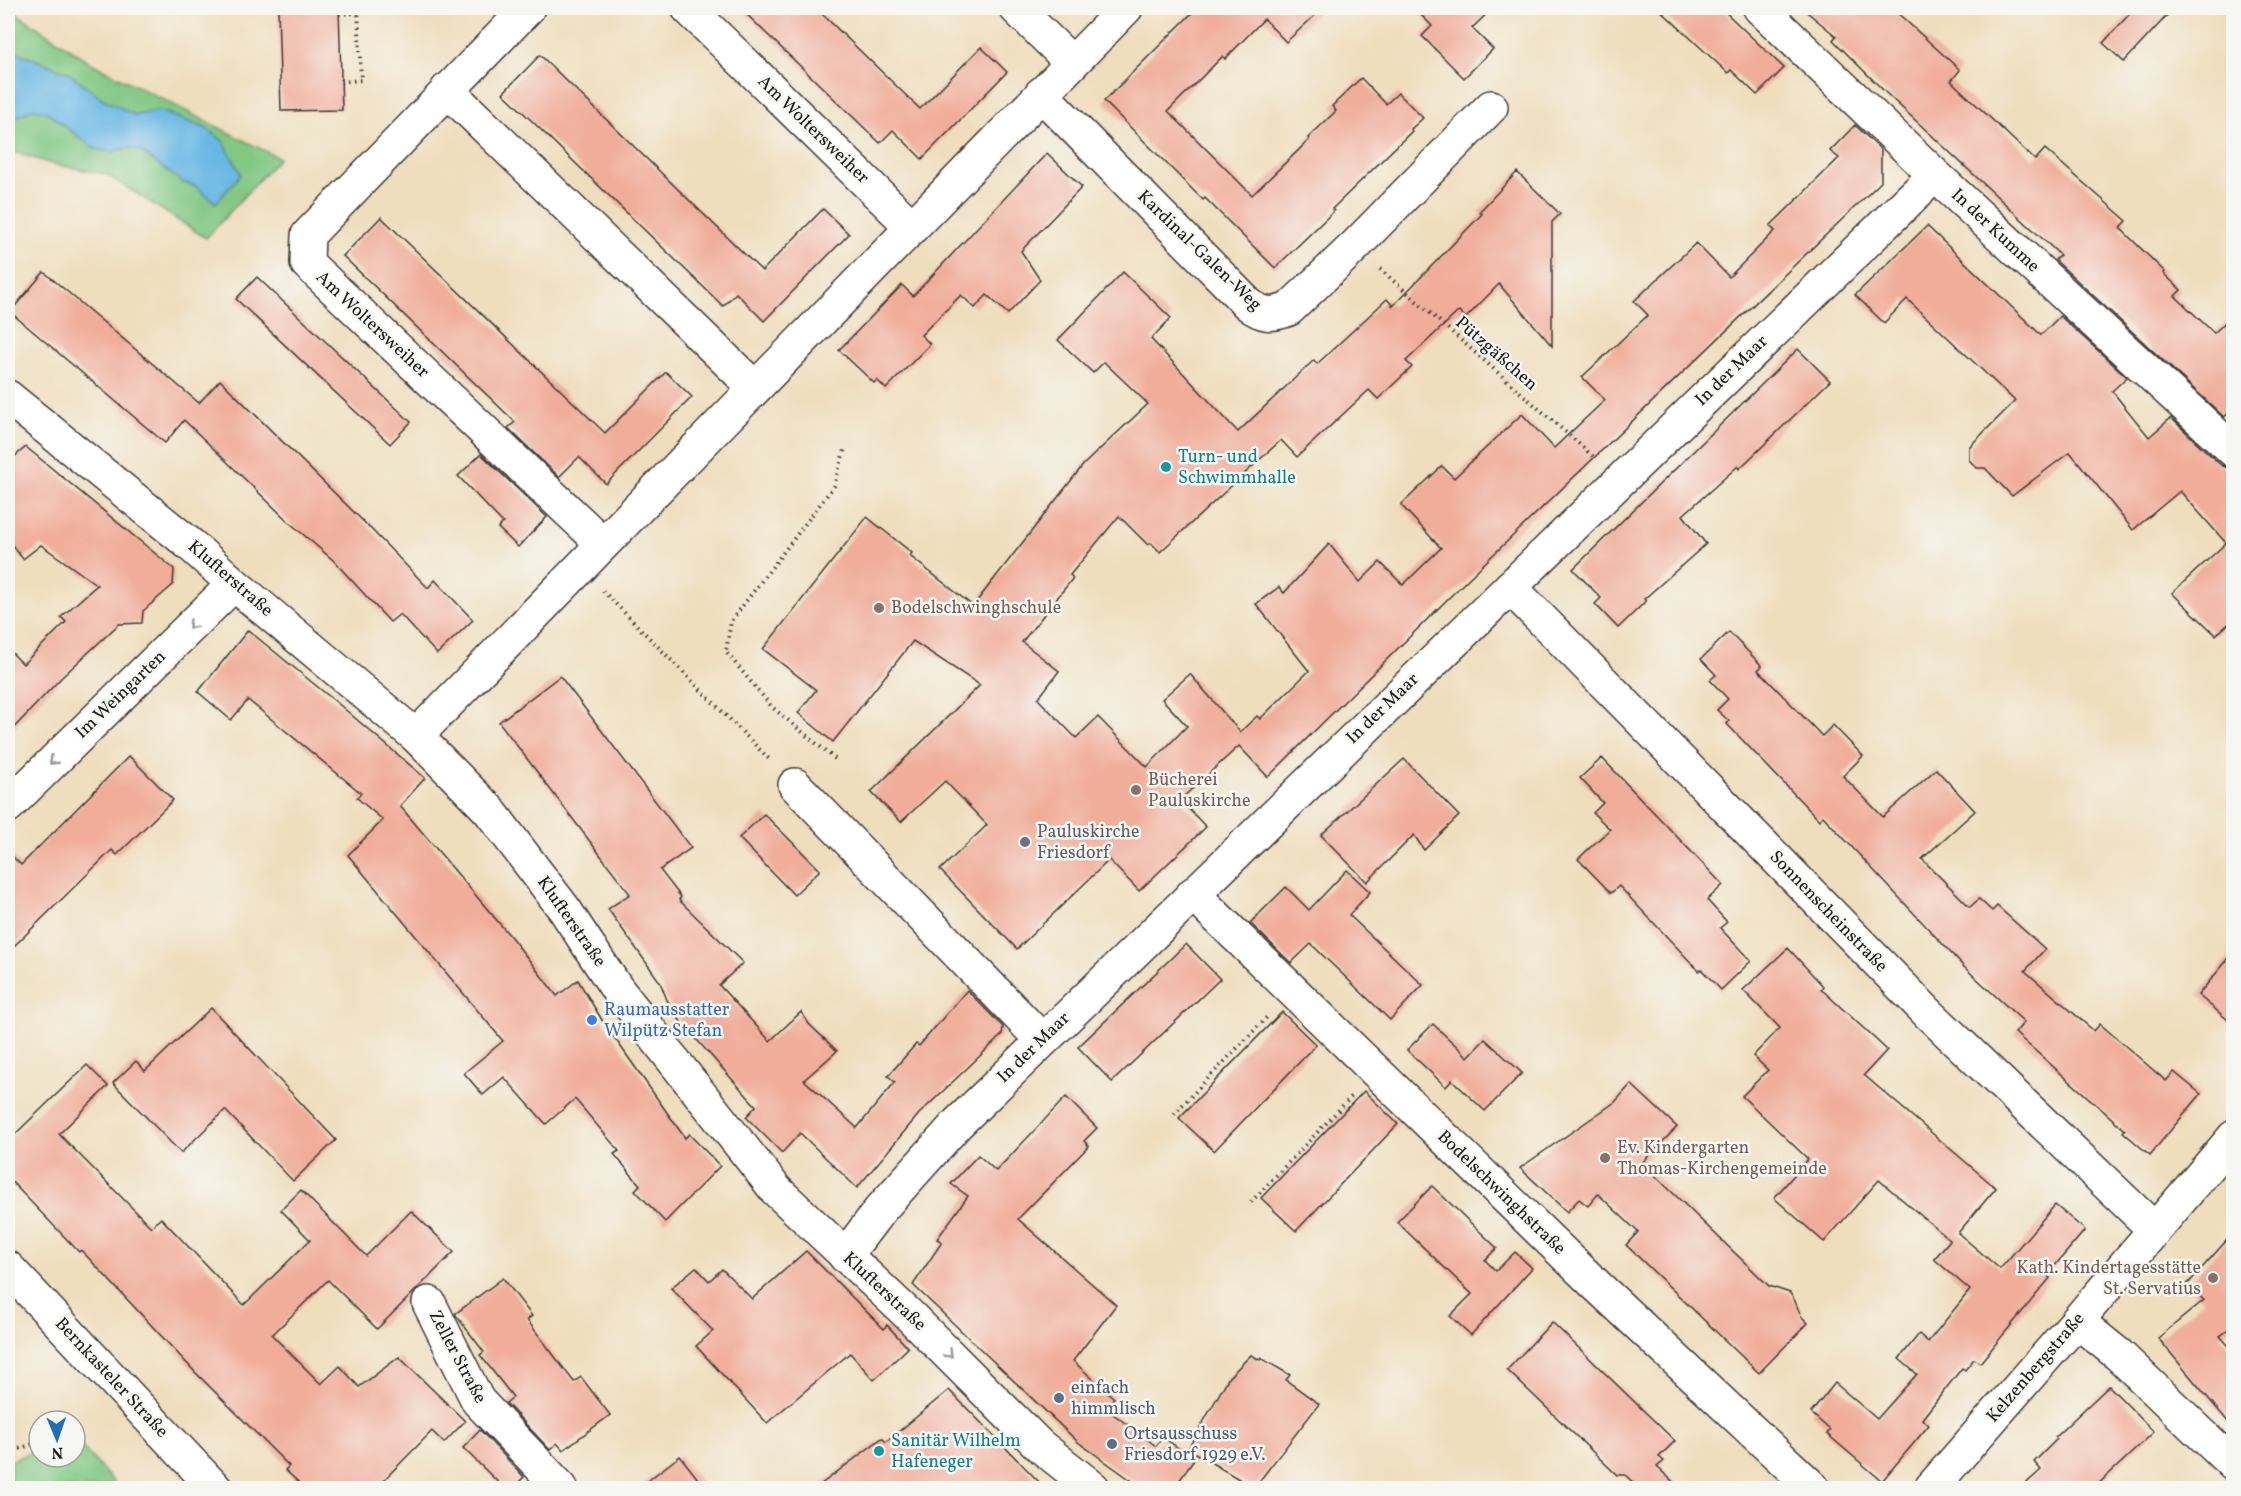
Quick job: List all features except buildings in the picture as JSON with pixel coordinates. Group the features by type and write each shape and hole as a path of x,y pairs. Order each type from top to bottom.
{"street":[{"name":"Am Woltersweiher","path":"528,8 308,235 307,263 603,544"},
{"name":"Am Woltersweiher","path":"688,8 912,227"},
{"path":"1016,8 1072,63"},
{"path":"416,735 1126,8"},
{"name":"In der Kumme","path":"1760,8 1935,175 2234,451"},
{"path":"447,90 755,388"},
{"name":"Kardinal-Galen-Weg","path":"1041,94 1259,312 1276,314 1289,309 1355,246 1491,107"},
{"name":"In der Maar","path":"845,1256 880,1210 957,1124 1935,175"},
{"name":"Klufterstraße","path":"8,397 192,546 234,584 416,735 489,810 565,910 617,989 769,1181 925,1330 1038,1445 1093,1488"},
{"name":"Im Weingarten","path":"8,806 234,584"},
{"name":"Sonnenscheinstraße","path":"1510,587 1928,1013 2154,1229"},
{"path":"795,785 1042,1040"},
{"name":"Bodelschwinghstraße","path":"1192,894 1586,1276 1813,1488"},
{"name":"Kelzenbergstraße","path":"1931,1488 2234,1137"},
{"name":"Bernkasteler Straße","path":"8,1268 215,1488"},
{"name":"Zeller Straße","path":"429,1303 478,1401 561,1488"},
{"path":"2077,1321 2119,1355 2234,1466"}],"path":[{"path":"341,82 361,80 358,8"},
{"path":"339,14 358,13"},
{"name":"Pützgäßchen","path":"1355,246 1594,458 1618,482"},
{"path":"835,759 772,707 726,652 731,621 834,486 845,448"},
{"path":"580,567 795,785"},
{"path":"1174,1114 1292,991"},
{"path":"1251,1202 1376,1071"},
{"path":"8,1453 27,1446"}],"green space":[{"path":"8,8 91,63 279,158 206,238 106,174 52,164 8,150"},
{"path":"87,1452 119,1488 11,1488 10,1461 27,1454 27,1469 87,1469"}],"water":[{"path":"8,49 69,73 101,98 135,115 160,111 206,128 223,141 241,174 216,203 195,186 182,182 140,151 129,148 112,152 95,149 45,111 32,109 8,122"}],"place":[{"name":"Turn- und Schwimmhalle","path":"1166,467"},
{"name":"Bodelschwinghschule","path":"879,608"},
{"name":"Bücherei Pauluskirche","path":"1136,790"},
{"name":"Pauluskirche Friesdorf","path":"1025,842"},
{"name":"Raumausstatter Wilpütz Stefan","path":"592,1020"},
{"name":"Ev. Kindergarten Thomas-Kirchengemeinde","path":"1605,1158"},
{"name":"Kath. Kindertagesstätte St. Servatius","path":"2213,1278"},
{"name":"einfach himmlisch","path":"1059,1398"},
{"name":"Ortsausschuss Friesdorf 1929 e.V.","path":"1112,1444"},
{"name":"Sanitär Wilhelm Hafeneger","path":"879,1451"}]}
